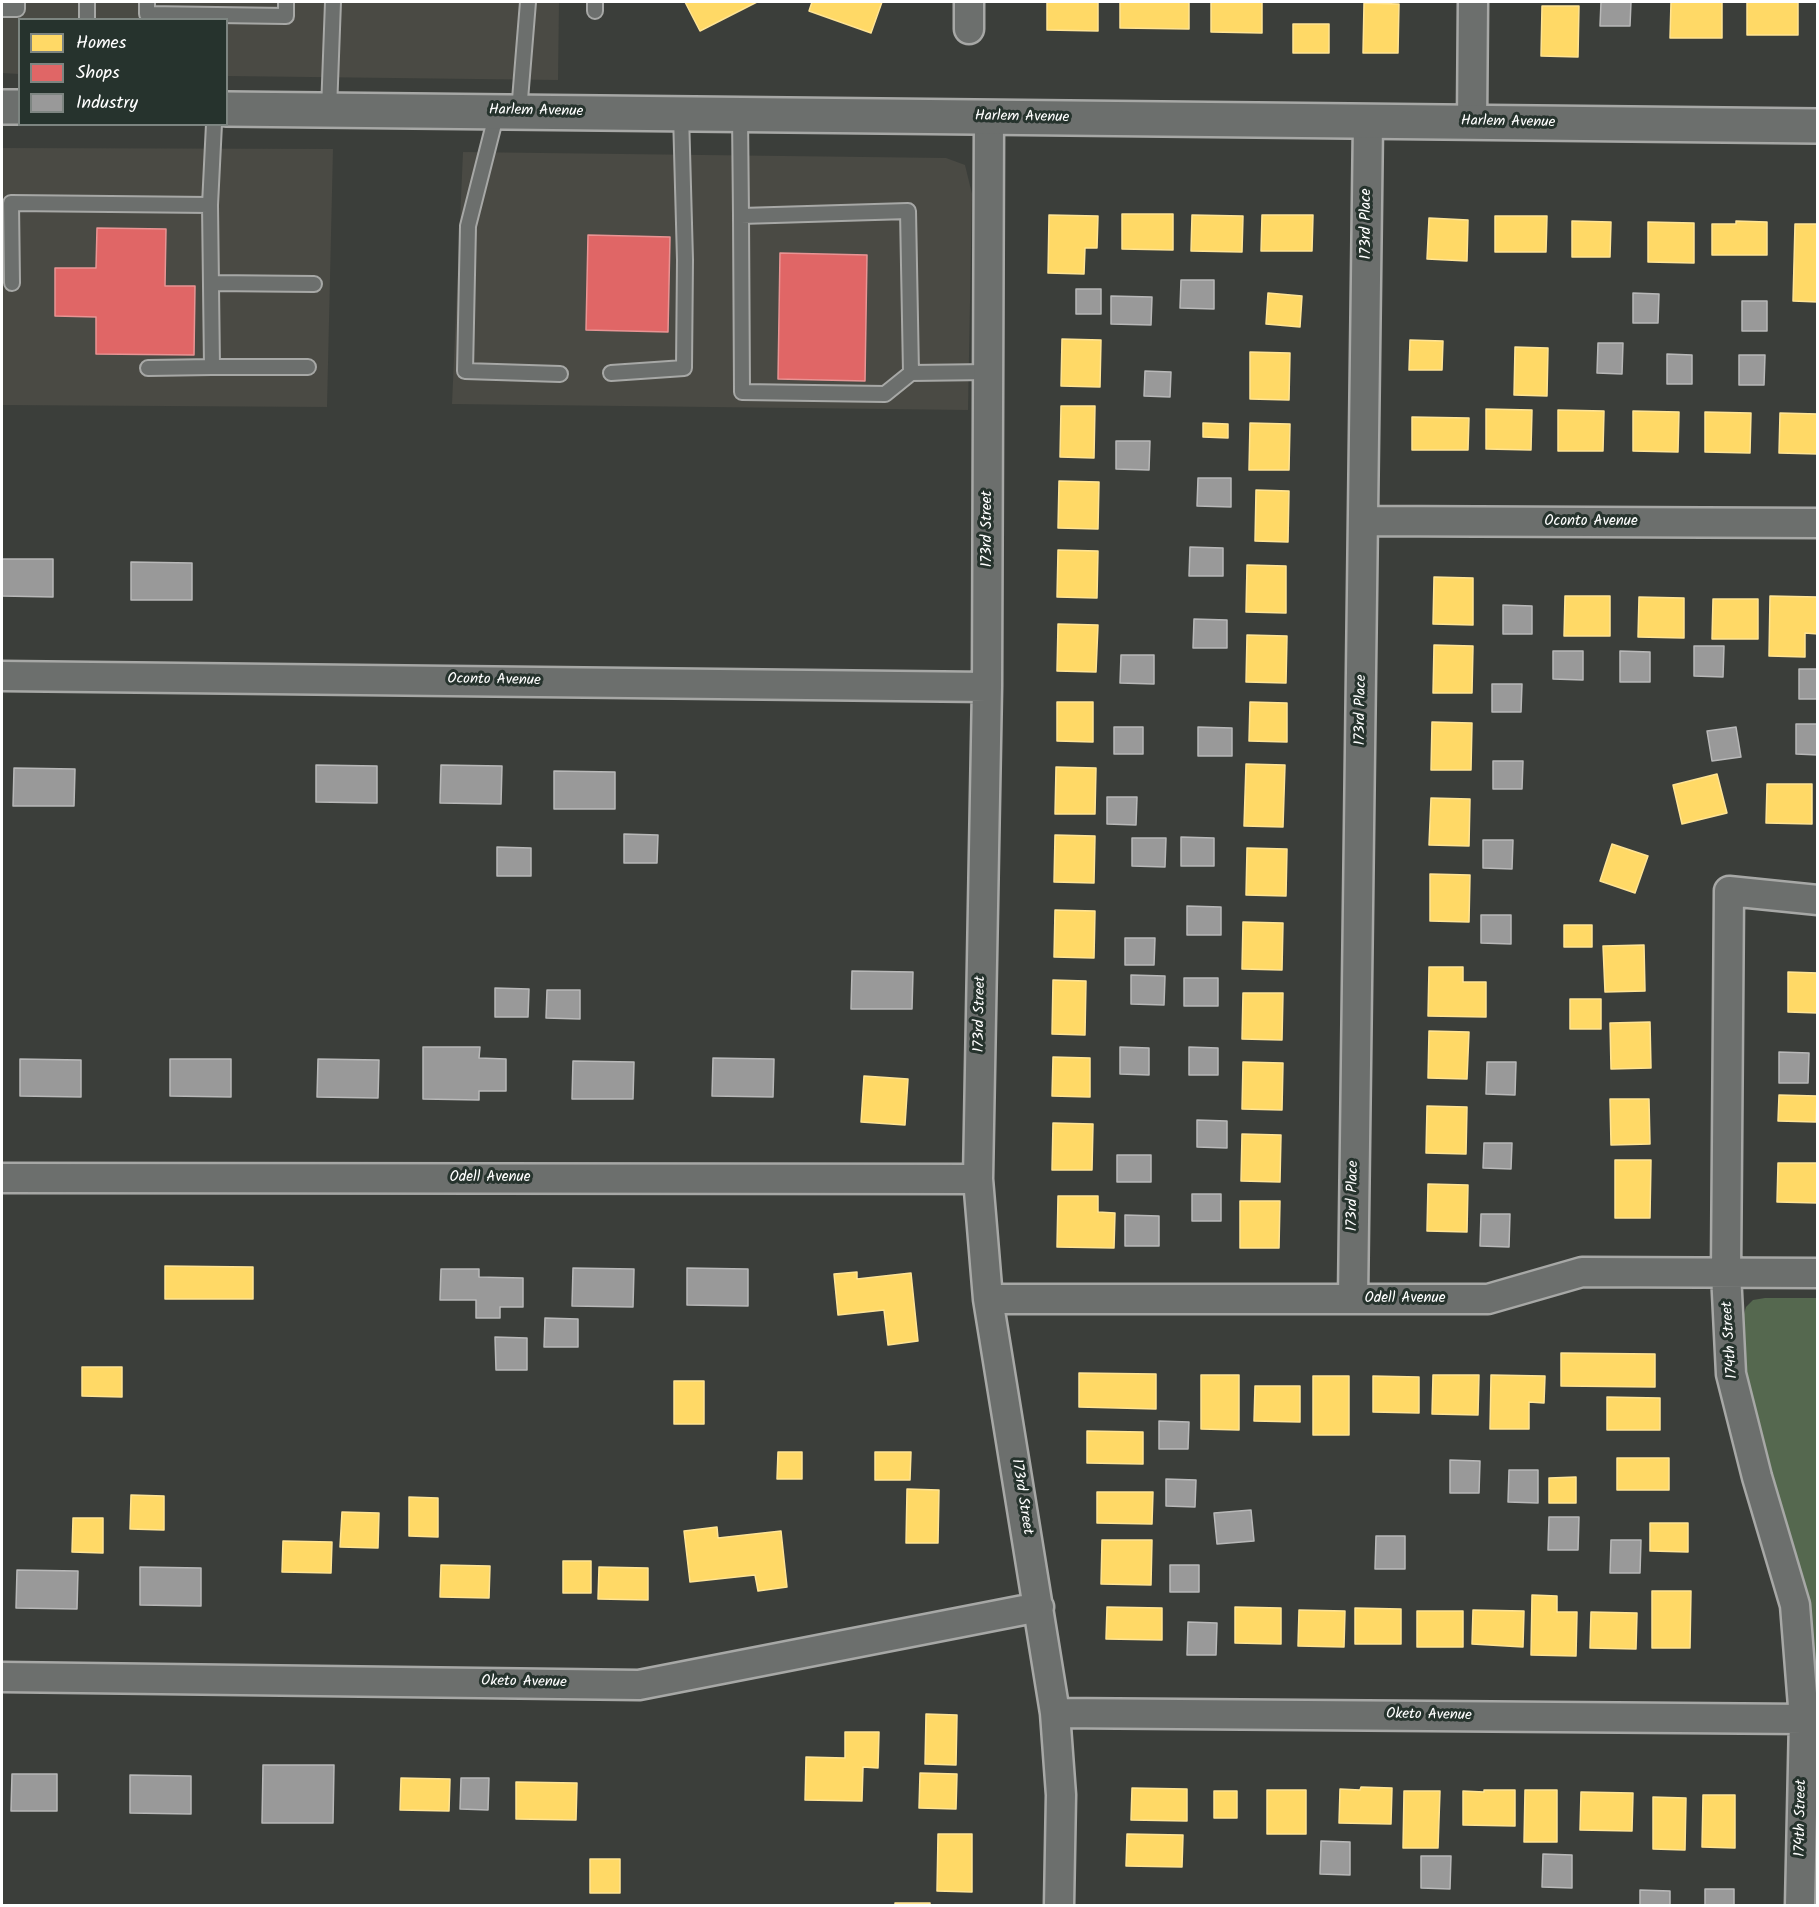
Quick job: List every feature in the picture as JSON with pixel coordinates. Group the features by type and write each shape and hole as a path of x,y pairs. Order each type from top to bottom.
{"main road":[{"path":"2,107 18,107"},
{"name":"Harlem Avenue","path":"228,109 1818,126"}],"street":[{"path":"1472,123 1473,2"},
{"name":"173rd Street","path":"989,117 987,687 978,1179 988,1299 1055,1713 1061,1795 1059,1905"},
{"name":"173rd Place","path":"1353,1299 1365,520 1368,122"},
{"name":"Oconto Avenue","path":"1365,520 1818,523"},
{"name":"Oconto Avenue","path":"2,676 987,687"},
{"name":"174th Street","path":"1800,1905 1803,1719 1794,1605 1756,1477 1731,1374 1726,1272 1729,891 1818,900"},
{"name":"Odell Avenue","path":"2,1178 978,1179"},
{"name":"Odell Avenue","path":"988,1299 1488,1299 1581,1272 1818,1273"},
{"name":"Oketo Avenue","path":"2,1677 639,1685 1039,1607"},
{"name":"Oketo Avenue","path":"1055,1713 1803,1719"}],"lane":[{"path":"87,2 87,18"},
{"path":"147,2 147,14 286,16 286,2"},
{"path":"329,110 333,2"},
{"path":"528,2 508,112 468,226 465,371 560,374"},
{"path":"2,9 17,5"},
{"path":"611,373 684,368 685,260 681,114"},
{"path":"740,115 742,392 885,394 911,373 988,372"},
{"path":"212,368 210,205 214,126"},
{"path":"12,283 11,203 210,205"},
{"path":"741,216 908,211 911,373"},
{"path":"211,283 314,284"},
{"path":"148,368 308,367"}],"shaded area":[{"path":"2,2 559,2 558,80 228,76 228,18 18,18 18,74 2,73"},
{"path":"2,148 333,149 327,407 2,405"},
{"path":"463,152 946,158 965,165 972,194 968,410 452,404"}],"green space":[{"path":"1817,1298 1817,1697 1815,1697 1745,1406 1742,1321 1746,1307 1753,1300"}],"building: Homes":[{"path":"685,2 757,2 700,31"},
{"path":"812,2 882,2 871,33 809,11"},
{"path":"1047,2 1098,2 1098,31 1047,30"},
{"path":"1120,2 1189,2 1189,29 1120,28"},
{"path":"1211,2 1262,2 1262,33 1211,32"},
{"path":"1671,2 1722,2 1722,38 1670,38"},
{"path":"1747,2 1798,2 1798,35 1747,35"},
{"path":"1364,3 1399,4 1398,53 1363,53"},
{"path":"1542,6 1579,6 1578,57 1541,56"},
{"path":"1293,24 1329,24 1329,53 1293,53"},
{"path":"1122,214 1173,214 1173,250 1122,249"},
{"path":"1049,215 1098,216 1097,248 1085,248 1084,274 1048,273"},
{"path":"1192,215 1243,216 1242,252 1191,251"},
{"path":"1262,215 1313,215 1312,251 1261,251"},
{"path":"1495,216 1547,216 1546,252 1495,252"},
{"path":"1429,218 1468,220 1467,261 1427,259"},
{"path":"1572,221 1611,222 1610,257 1572,257"},
{"path":"1736,221 1767,222 1767,255 1712,255 1712,224 1736,224"},
{"path":"1648,222 1694,223 1694,263 1648,262"},
{"path":"1795,224 1818,224 1818,302 1793,301"},
{"path":"1268,293 1302,296 1300,327 1266,324"},
{"path":"1062,339 1101,340 1100,387 1061,386"},
{"path":"1410,340 1443,341 1442,370 1409,370"},
{"path":"1515,347 1548,348 1547,396 1514,395"},
{"path":"1250,352 1290,353 1289,400 1250,399"},
{"path":"1061,406 1095,406 1094,458 1060,457"},
{"path":"1486,409 1532,410 1531,450 1486,449"},
{"path":"1558,410 1604,411 1603,451 1558,451"},
{"path":"1633,411 1679,412 1678,452 1633,451"},
{"path":"1705,412 1751,413 1750,453 1705,452"},
{"path":"1780,413 1818,414 1818,454 1779,453"},
{"path":"1412,417 1469,418 1468,450 1412,450"},
{"path":"1203,423 1228,424 1228,438 1203,437"},
{"path":"1250,423 1290,424 1289,470 1249,470"},
{"path":"1059,481 1099,482 1098,529 1058,528"},
{"path":"1256,490 1289,491 1288,542 1255,541"},
{"path":"1058,550 1098,551 1097,598 1057,597"},
{"path":"1247,565 1286,566 1286,613 1246,612"},
{"path":"1434,577 1473,578 1473,625 1433,624"},
{"path":"1565,596 1610,596 1610,636 1564,636"},
{"path":"1770,596 1818,597 1818,634 1805,633 1805,657 1769,656"},
{"path":"1639,597 1684,598 1684,638 1638,637"},
{"path":"1713,599 1758,599 1758,639 1712,639"},
{"path":"1058,624 1098,625 1096,672 1057,671"},
{"path":"1247,635 1287,636 1286,683 1246,682"},
{"path":"1434,645 1473,646 1472,693 1433,693"},
{"path":"1057,702 1093,702 1093,742 1057,741"},
{"path":"1250,702 1287,703 1287,742 1249,741"},
{"path":"1432,722 1472,723 1471,770 1431,770"},
{"path":"1246,764 1285,765 1283,827 1244,826"},
{"path":"1056,767 1096,768 1095,814 1055,814"},
{"path":"1717,774 1727,813 1682,824 1673,785"},
{"path":"1767,784 1812,784 1812,824 1766,823"},
{"path":"1431,798 1470,799 1469,846 1429,845"},
{"path":"1055,835 1095,836 1094,883 1054,882"},
{"path":"1612,844 1648,856 1635,893 1600,881"},
{"path":"1247,848 1287,849 1286,896 1246,895"},
{"path":"1430,874 1470,875 1469,922 1430,921"},
{"path":"1055,910 1095,911 1094,958 1054,957"},
{"path":"1243,922 1283,923 1282,970 1242,969"},
{"path":"1564,925 1592,925 1592,947 1564,947"},
{"path":"1644,945 1645,991 1605,992 1603,946"},
{"path":"1429,967 1463,967 1463,982 1486,982 1486,1017 1428,1016"},
{"path":"1788,972 1818,973 1818,1013 1788,1012"},
{"path":"1053,980 1086,981 1085,1035 1052,1034"},
{"path":"1243,993 1283,993 1282,1040 1242,1039"},
{"path":"1570,999 1601,999 1601,1029 1570,1029"},
{"path":"1650,1022 1651,1068 1611,1069 1610,1023"},
{"path":"1429,1031 1469,1032 1467,1079 1428,1078"},
{"path":"1053,1057 1090,1058 1090,1097 1052,1096"},
{"path":"1243,1062 1283,1063 1282,1110 1242,1109"},
{"path":"864,1076 908,1079 905,1125 861,1122"},
{"path":"1779,1095 1817,1096 1816,1122 1778,1121"},
{"path":"1610,1099 1649,1099 1650,1144 1611,1145"},
{"path":"1427,1106 1467,1107 1466,1154 1426,1153"},
{"path":"1053,1123 1093,1124 1092,1170 1052,1170"},
{"path":"1242,1134 1281,1135 1280,1182 1241,1181"},
{"path":"1615,1160 1651,1160 1650,1218 1615,1218"},
{"path":"1778,1163 1818,1163 1818,1203 1777,1202"},
{"path":"1428,1184 1468,1185 1467,1232 1427,1231"},
{"path":"1058,1196 1098,1196 1098,1212 1115,1213 1114,1248 1057,1247"},
{"path":"1240,1201 1280,1201 1279,1248 1240,1248"},
{"path":"165,1266 253,1267 253,1299 165,1299"},
{"path":"857,1272 857,1279 911,1273 918,1341 888,1345 884,1310 838,1315 834,1274"},
{"path":"1561,1353 1655,1354 1655,1387 1561,1386"},
{"path":"82,1367 122,1367 122,1397 82,1396"},
{"path":"1079,1373 1156,1374 1156,1409 1079,1407"},
{"path":"1201,1375 1239,1375 1239,1430 1201,1429"},
{"path":"1433,1375 1479,1375 1478,1415 1432,1414"},
{"path":"1491,1375 1545,1376 1544,1403 1529,1402 1529,1429 1490,1429"},
{"path":"1313,1376 1349,1376 1349,1435 1313,1435"},
{"path":"1373,1376 1419,1377 1419,1413 1373,1412"},
{"path":"674,1381 704,1381 704,1424 674,1424"},
{"path":"1255,1386 1300,1386 1300,1422 1254,1421"},
{"path":"1607,1397 1660,1398 1660,1430 1607,1430"},
{"path":"1087,1431 1143,1432 1143,1464 1087,1463"},
{"path":"778,1452 802,1452 802,1479 777,1479"},
{"path":"875,1452 911,1452 910,1480 875,1480"},
{"path":"1617,1458 1669,1458 1669,1490 1617,1490"},
{"path":"1576,1477 1576,1503 1549,1503 1549,1478"},
{"path":"907,1489 939,1490 938,1543 906,1543"},
{"path":"1097,1492 1153,1492 1152,1524 1097,1523"},
{"path":"131,1495 164,1496 164,1530 130,1529"},
{"path":"409,1497 438,1498 438,1537 409,1536"},
{"path":"342,1512 379,1513 378,1548 340,1547"},
{"path":"73,1518 103,1518 103,1553 72,1552"},
{"path":"1650,1523 1688,1523 1688,1552 1650,1551"},
{"path":"717,1527 718,1538 781,1531 787,1587 758,1591 755,1575 690,1582 684,1531"},
{"path":"1102,1540 1152,1540 1151,1585 1101,1584"},
{"path":"283,1541 332,1542 331,1573 282,1572"},
{"path":"563,1561 591,1561 591,1593 563,1593"},
{"path":"441,1565 490,1566 489,1598 440,1597"},
{"path":"599,1567 648,1568 648,1600 598,1599"},
{"path":"1652,1591 1691,1591 1690,1648 1652,1648"},
{"path":"1532,1595 1557,1596 1557,1612 1577,1612 1576,1656 1531,1655"},
{"path":"1107,1607 1162,1608 1162,1640 1106,1639"},
{"path":"1235,1607 1281,1608 1281,1644 1235,1643"},
{"path":"1355,1608 1401,1609 1401,1644 1355,1644"},
{"path":"1299,1610 1345,1611 1344,1647 1298,1646"},
{"path":"1473,1610 1524,1611 1523,1647 1472,1644"},
{"path":"1417,1611 1463,1611 1463,1647 1417,1647"},
{"path":"1591,1612 1637,1613 1636,1649 1590,1648"},
{"path":"926,1714 957,1715 956,1765 925,1764"},
{"path":"845,1732 879,1732 878,1768 863,1767 862,1801 805,1800 806,1757 845,1758"},
{"path":"920,1773 957,1774 956,1809 919,1808"},
{"path":"401,1778 450,1779 449,1811 400,1810"},
{"path":"516,1782 577,1783 576,1820 516,1819"},
{"path":"1361,1787 1392,1788 1391,1824 1339,1823 1340,1789 1360,1790"},
{"path":"1132,1788 1187,1789 1187,1821 1131,1820"},
{"path":"1267,1790 1306,1790 1306,1834 1267,1834"},
{"path":"1484,1790 1515,1790 1515,1826 1463,1825 1463,1791 1484,1792"},
{"path":"1525,1790 1557,1790 1557,1842 1524,1842"},
{"path":"1214,1791 1237,1791 1237,1818 1214,1818"},
{"path":"1404,1791 1440,1791 1438,1848 1403,1848"},
{"path":"1581,1792 1633,1793 1632,1831 1580,1830"},
{"path":"1703,1795 1735,1795 1735,1848 1702,1847"},
{"path":"1653,1797 1686,1798 1685,1850 1653,1849"},
{"path":"938,1834 972,1834 972,1892 937,1891"},
{"path":"1127,1834 1183,1835 1182,1867 1126,1866"},
{"path":"590,1859 620,1859 620,1893 590,1893"},
{"path":"895,1903 930,1903 930,1906 895,1906"}],"building: Shops":[{"path":"97,228 166,229 165,286 195,286 194,355 96,354 96,317 55,316 55,268 96,268"},
{"path":"588,235 670,237 668,332 586,330"},
{"path":"780,253 867,255 865,381 778,379"}],"building: Industry":[{"path":"1601,2 1631,2 1630,26 1600,26"},
{"path":"1181,280 1214,280 1214,309 1180,308"},
{"path":"1076,289 1101,289 1101,314 1076,314"},
{"path":"1633,293 1659,294 1658,323 1633,323"},
{"path":"1111,296 1152,297 1151,325 1111,324"},
{"path":"1742,301 1767,301 1767,331 1742,331"},
{"path":"1598,343 1623,343 1622,374 1597,373"},
{"path":"1667,354 1692,355 1692,384 1667,384"},
{"path":"1739,355 1765,355 1764,385 1739,385"},
{"path":"1145,371 1171,372 1170,397 1144,396"},
{"path":"1116,441 1150,441 1149,470 1116,469"},
{"path":"1198,478 1231,478 1231,507 1197,506"},
{"path":"1190,547 1223,548 1223,576 1189,576"},
{"path":"2,559 53,559 53,597 2,596"},
{"path":"131,562 192,563 192,600 131,600"},
{"path":"1503,605 1532,606 1532,634 1503,634"},
{"path":"1194,619 1227,620 1227,648 1193,648"},
{"path":"1694,646 1724,646 1723,677 1694,676"},
{"path":"1553,651 1583,651 1583,680 1553,679"},
{"path":"1620,651 1650,652 1650,682 1620,682"},
{"path":"1121,655 1154,655 1154,684 1120,683"},
{"path":"1799,669 1818,669 1818,699 1799,699"},
{"path":"1492,684 1522,684 1521,712 1492,712"},
{"path":"1796,724 1818,724 1818,755 1796,754"},
{"path":"1114,727 1143,727 1143,754 1114,754"},
{"path":"1198,727 1232,728 1232,756 1198,756"},
{"path":"1736,727 1741,757 1712,761 1707,731"},
{"path":"1493,761 1523,761 1522,789 1493,789"},
{"path":"316,765 377,766 377,803 316,802"},
{"path":"441,765 502,766 501,804 440,803"},
{"path":"14,768 75,769 74,806 13,806"},
{"path":"554,771 615,772 615,809 554,809"},
{"path":"1107,797 1137,797 1136,825 1107,824"},
{"path":"624,834 658,835 657,863 624,863"},
{"path":"1181,837 1214,838 1214,866 1181,866"},
{"path":"1132,838 1166,838 1165,867 1132,866"},
{"path":"1483,840 1513,840 1512,869 1483,868"},
{"path":"497,847 531,848 531,876 497,876"},
{"path":"1187,906 1221,907 1221,935 1187,935"},
{"path":"1481,915 1511,915 1511,944 1481,943"},
{"path":"1125,938 1155,938 1154,965 1125,965"},
{"path":"852,971 913,972 912,1009 851,1009"},
{"path":"1131,975 1165,976 1164,1005 1131,1004"},
{"path":"1184,978 1218,978 1218,1006 1184,1006"},
{"path":"495,988 529,989 528,1017 495,1017"},
{"path":"547,990 580,990 580,1019 546,1018"},
{"path":"423,1047 480,1047 479,1058 506,1059 506,1091 479,1091 479,1100 423,1099"},
{"path":"1120,1047 1149,1048 1149,1075 1120,1074"},
{"path":"1189,1047 1218,1048 1218,1075 1189,1075"},
{"path":"1779,1052 1809,1053 1808,1083 1779,1083"},
{"path":"713,1058 774,1059 773,1097 712,1096"},
{"path":"20,1059 81,1060 81,1097 20,1096"},
{"path":"170,1059 231,1059 231,1097 170,1096"},
{"path":"318,1059 379,1060 378,1098 317,1097"},
{"path":"573,1061 634,1062 633,1099 572,1099"},
{"path":"1487,1062 1516,1062 1515,1095 1486,1094"},
{"path":"1197,1120 1227,1121 1227,1148 1197,1147"},
{"path":"1484,1143 1512,1143 1511,1169 1483,1168"},
{"path":"1117,1155 1151,1155 1151,1182 1117,1182"},
{"path":"1192,1194 1221,1194 1221,1221 1192,1221"},
{"path":"1481,1214 1510,1214 1509,1247 1480,1246"},
{"path":"1125,1215 1159,1216 1159,1246 1125,1246"},
{"path":"573,1268 634,1269 633,1307 572,1306"},
{"path":"687,1268 748,1269 748,1306 687,1305"},
{"path":"441,1269 479,1269 479,1277 523,1278 523,1307 500,1307 500,1318 476,1318 476,1300 440,1300"},
{"path":"545,1318 578,1319 578,1347 544,1347"},
{"path":"495,1337 527,1338 527,1370 496,1370"},
{"path":"1159,1421 1189,1422 1188,1449 1159,1449"},
{"path":"1450,1460 1480,1461 1479,1493 1450,1493"},
{"path":"1509,1470 1538,1470 1538,1503 1508,1502"},
{"path":"1166,1479 1196,1480 1195,1507 1166,1506"},
{"path":"1251,1510 1254,1541 1217,1544 1214,1513"},
{"path":"1549,1517 1579,1517 1578,1550 1548,1550"},
{"path":"1376,1536 1405,1536 1405,1569 1375,1569"},
{"path":"1611,1540 1641,1540 1640,1573 1610,1573"},
{"path":"1170,1565 1199,1565 1199,1592 1170,1592"},
{"path":"140,1567 201,1568 201,1606 140,1605"},
{"path":"17,1570 78,1571 77,1609 16,1608"},
{"path":"1188,1622 1217,1623 1216,1655 1187,1655"},
{"path":"263,1765 334,1765 333,1823 262,1823"},
{"path":"12,1774 57,1774 57,1811 11,1811"},
{"path":"130,1775 191,1776 191,1814 130,1813"},
{"path":"461,1778 489,1778 488,1810 460,1809"},
{"path":"1321,1841 1350,1842 1350,1875 1320,1874"},
{"path":"1543,1854 1572,1855 1572,1888 1542,1887"},
{"path":"1421,1856 1451,1856 1450,1889 1421,1888"},
{"path":"1705,1889 1734,1889 1734,1906 1705,1906"},
{"path":"1640,1890 1670,1891 1670,1906 1640,1906"}]}
